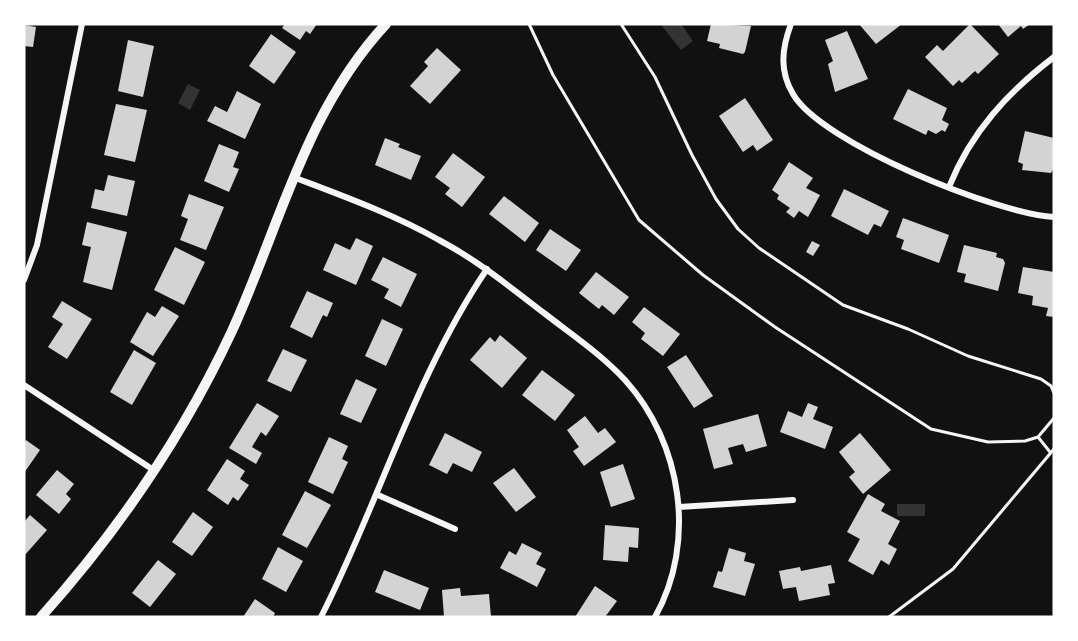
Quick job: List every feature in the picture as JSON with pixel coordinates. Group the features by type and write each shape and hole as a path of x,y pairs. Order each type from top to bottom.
{"street":[{"path":"24,280 37,245 82,24"},
{"path":"41,617 119,524 155,471 196,402 232,331 292,177 315,126 343,78 386,24"},
{"path":"791,24 784,43 783,63 786,80 793,95 816,120 856,144 949,187 1011,209 1054,217"},
{"path":"949,187 960,160 976,133 1020,85 1054,57"},
{"path":"292,177 394,217 441,240 487,269 601,357 624,379 645,405 661,435 673,469 679,507 679,541 673,574 655,617"},
{"path":"321,617 348,564 446,334 487,269"},
{"path":"24,385 155,471"},
{"path":"378,495 455,529"},
{"path":"679,507 793,500"}],"path":[{"path":"529,24 553,75 639,220 703,275 775,327 931,429 987,442 1025,441 1038,437 1054,418"},
{"path":"621,24 655,77 716,199 738,229 759,248 843,305 908,329 968,356 1041,379 1052,386 1054,393"},
{"path":"889,617 953,569 1052,450 1038,437"}],"shaded area":[{"path":"681,24 693,41 681,50 662,26"},
{"path":"188,84 200,90 190,110 178,103"},
{"path":"897,504 925,504 925,516 897,516"}],"building":[{"path":"285,24 317,24 310,34 306,31 300,40 282,28"},
{"path":"711,24 751,26 745,52 743,54 719,48 720,44 707,41"},
{"path":"859,24 902,24 876,44"},
{"path":"970,24 999,54 978,74 975,71 962,83 959,80 953,86 925,57 937,45 943,51"},
{"path":"998,24 1030,24 1023,29 1021,26 1008,37"},
{"path":"24,25 36,27 33,47 24,46"},
{"path":"847,31 868,79 835,92 828,64 833,61 825,40"},
{"path":"271,34 296,52 274,84 249,66"},
{"path":"128,40 154,46 143,97 118,91"},
{"path":"437,48 461,70 430,104 410,86 428,66 424,62"},
{"path":"908,89 947,108 942,120 949,124 945,132 942,130 936,134 928,130 926,135 893,119"},
{"path":"237,91 261,104 245,139 207,121 215,106 227,112"},
{"path":"745,98 773,140 757,151 753,145 743,152 719,116"},
{"path":"116,104 147,110 135,162 104,155"},
{"path":"1025,131 1054,138 1054,168 1051,173 1022,170 1023,164 1018,162"},
{"path":"385,138 400,144 398,147 421,156 411,180 375,165"},
{"path":"219,144 239,152 233,167 239,169 229,192 204,181"},
{"path":"453,153 485,177 462,207 445,194 450,188 435,177"},
{"path":"789,162 813,178 806,188 820,195 808,217 799,211 794,218 786,212 790,208 777,199 779,195 772,190"},
{"path":"108,175 135,181 127,216 91,208 95,189 104,191"},
{"path":"844,189 889,211 881,227 874,224 868,235 831,216"},
{"path":"189,194 224,207 206,250 180,240 188,219 181,216"},
{"path":"504,196 539,223 525,242 489,214"},
{"path":"903,218 949,235 939,263 901,249 904,240 896,237"},
{"path":"87,222 127,232 112,290 83,282 91,247 82,245"},
{"path":"550,229 581,250 566,271 536,250"},
{"path":"356,238 373,246 356,285 323,270 335,243 350,250"},
{"path":"812,241 820,245 813,256 806,252"},
{"path":"964,245 997,253 996,257 1003,259 1005,263 998,291 964,282 966,274 957,272"},
{"path":"175,247 205,262 184,305 154,290"},
{"path":"383,257 417,274 401,307 384,298 389,289 371,280"},
{"path":"1023,267 1054,272 1054,317 1046,316 1048,308 1032,305 1033,296 1018,293"},
{"path":"596,272 629,297 614,315 602,305 599,309 579,293"},
{"path":"307,291 333,303 327,317 323,315 312,338 290,327"},
{"path":"62,301 92,319 67,359 48,347 63,324 52,317"},
{"path":"162,306 179,316 153,356 130,342 147,312 155,317"},
{"path":"644,307 680,334 663,356 641,339 645,333 632,322"},
{"path":"382,319 403,329 386,366 365,356"},
{"path":"500,335 527,358 502,388 470,360 490,337 495,342"},
{"path":"283,349 307,360 291,392 267,381"},
{"path":"134,350 156,363 132,405 110,392"},
{"path":"686,355 713,396 694,408 667,367"},
{"path":"542,370 575,395 555,421 522,395"},
{"path":"356,379 377,389 361,423 340,414"},
{"path":"257,403 279,416 266,436 261,432 252,447 262,453 256,464 229,448"},
{"path":"808,403 818,407 813,419 833,427 825,449 780,432 788,411 802,417"},
{"path":"758,414 767,446 746,452 743,444 728,448 733,464 714,469 703,429"},
{"path":"585,416 598,433 605,428 616,442 584,466 573,451 579,447 567,430"},
{"path":"445,433 482,452 472,472 453,463 447,474 429,465"},
{"path":"860,433 891,470 863,494 849,477 855,472 839,452"},
{"path":"329,437 348,446 342,459 348,462 333,494 308,482"},
{"path":"26,440 40,450 24,473 24,444"},
{"path":"227,459 245,471 240,479 249,485 238,501 233,497 228,505 207,490"},
{"path":"623,464 635,499 611,507 600,472"},
{"path":"514,468 536,497 516,512 493,483"},
{"path":"57,470 74,484 66,494 71,499 59,514 36,495"},
{"path":"305,491 331,505 307,548 282,535"},
{"path":"868,494 885,504 881,511 900,521 888,544 897,549 889,565 881,560 873,575 848,561 860,539 847,532"},
{"path":"193,512 213,527 192,556 172,542"},
{"path":"30,515 47,530 24,556 24,522"},
{"path":"605,525 639,528 638,548 629,547 628,562 603,560"},
{"path":"522,543 542,553 536,564 546,569 537,587 500,568 509,551 516,555"},
{"path":"278,547 303,561 286,592 262,579"},
{"path":"729,548 746,553 744,561 755,564 745,596 713,587 718,571 722,572"},
{"path":"158,560 176,574 150,607 132,593"},
{"path":"831,565 835,583 828,584 830,595 799,601 796,587 783,589 779,571 800,567 801,571"},
{"path":"384,570 429,588 420,610 375,592"},
{"path":"595,586 617,601 605,617 575,617"},
{"path":"460,588 461,596 489,594 491,617 444,617 442,590"},
{"path":"255,599 275,613 273,617 243,617"}]}
